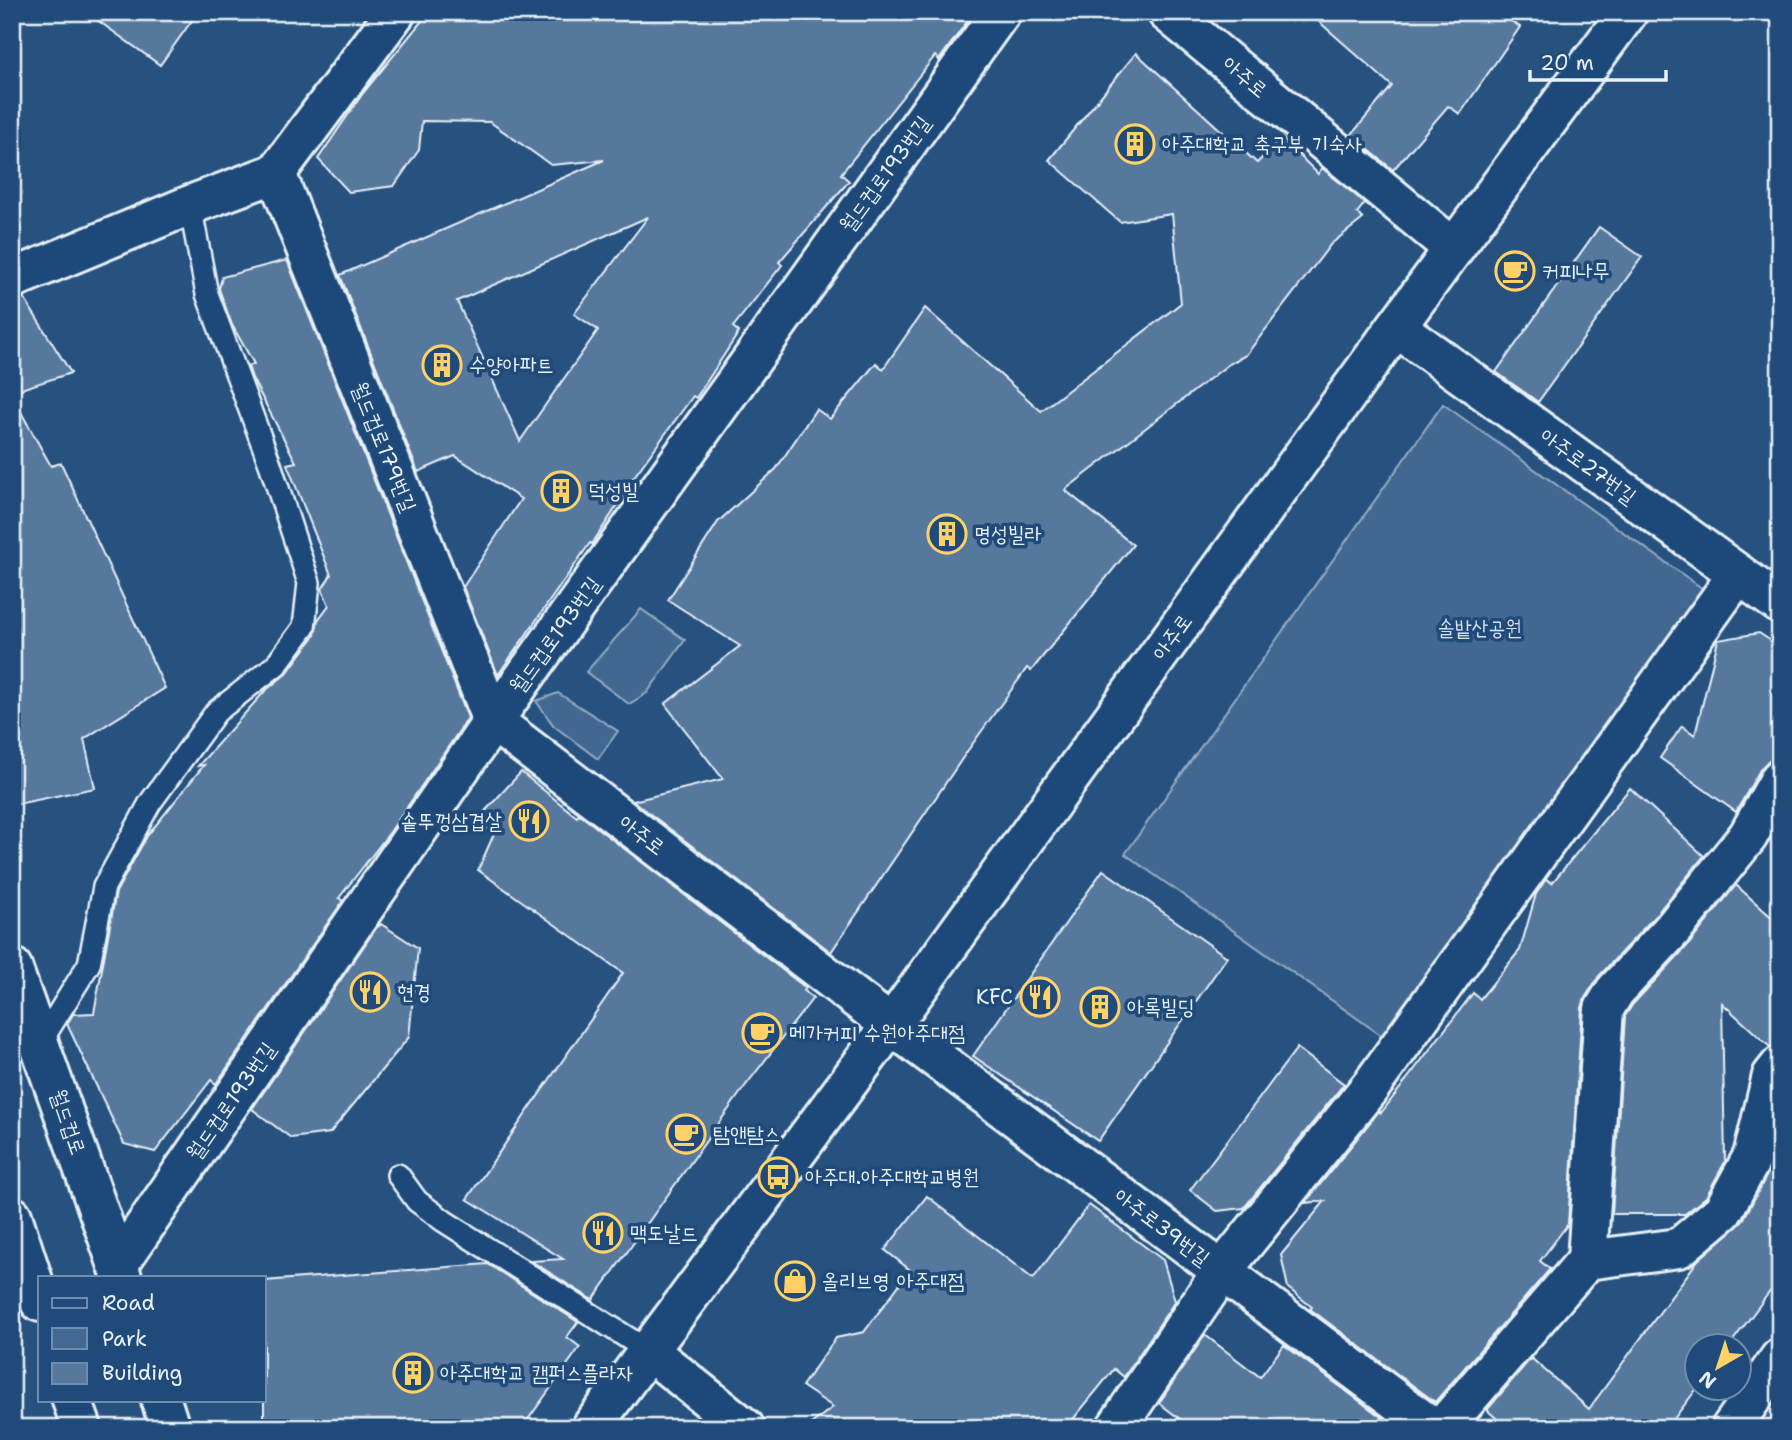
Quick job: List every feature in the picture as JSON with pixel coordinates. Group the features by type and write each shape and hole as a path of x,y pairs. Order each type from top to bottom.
{"street":[{"path":"12,279 190,205 276,173 397,12"},
{"name":"월드컵로193번길","path":"120,1271 493,721 1001,12"},
{"name":"아주로","path":"1167,12 1453,248"},
{"name":"아주로","path":"591,1428 891,1026 1453,248 1628,12"},
{"name":"월드컵로179번길","path":"276,173 493,721"},
{"name":"아주로27번길","path":"1396,327 1780,604"},
{"path":"1116,1428 1222,1271 1371,1086 1738,574"},
{"name":"아주로","path":"493,721 891,1026"},
{"path":"1442,1428 1587,1260 1604,1009 1615,992 1672,930 1748,836 1780,779"},
{"name":"월드컵로","path":"12,967 120,1271"},
{"name":"아주로39번길","path":"891,1026 1433,1428"},
{"path":"1587,1260 1679,1248 1723,1211 1753,1156 1772,1076 1780,1066"},
{"path":"12,1216 38,1295"},
{"path":"650,1352 745,1428"},
{"path":"1731,1428 1780,1358"},
{"path":"73,1402 82,1428"},
{"path":"162,1402 170,1428"}],"lane":[{"path":"40,1044 89,964 104,887 150,803 216,712 276,665 304,627 309,583 270,464 207,294 190,205"},
{"path":"398,1175 417,1201 444,1221 650,1352"}],"green space":[{"name":"솔밭산공원","path":"1443,404 1703,589 1385,1038 1125,854"},
{"path":"641,609 685,640 647,693 629,704 586,672"},
{"path":"558,693 618,731 598,759 554,726 536,701"}],"building":[{"path":"86,12 198,12 160,65"},
{"path":"429,12 974,12 939,60 935,56 841,174 849,181 779,262 782,265 733,327 739,332 696,398 693,396 620,496 623,497 592,544 590,543 498,675 463,587 521,499 455,456 418,472 340,275 604,160 551,165 490,122 422,121 419,150 394,186 349,192 318,159 363,93","holes":["648,217 574,314 598,330 520,441 457,301"]},
{"path":"1308,12 1498,12 1520,27 1460,114 1448,106 1393,170 1351,135 1392,86"},
{"path":"1136,53 1257,163 1282,138 1318,174 1322,168 1365,203 1357,213 1363,219 1331,244 1246,355 1229,364 1065,490 1133,545 1031,671 1027,668 831,952 633,801 723,779 665,704 740,646 668,600 718,522 776,469 816,409 830,419 876,363 883,369 925,308 1041,411 1181,303 1172,214 1120,222 1049,160"},
{"path":"1599,227 1642,257 1538,402 1496,372"},
{"path":"287,260 468,718 390,832 339,898 343,901 216,1084 211,1080 155,1152 124,1144 67,1024 73,1014 94,1013 116,892 147,836 204,765 198,766 265,691 287,673 315,635 318,620 329,605 322,589 331,575 287,464 296,462 252,378 248,366 254,364 232,325 219,289 222,277"},
{"path":"24,298 71,373 12,392 12,300"},
{"path":"12,396 51,466 61,463 165,688 84,739 95,788 12,805"},
{"path":"1759,633 1780,647 1780,757 1769,760 1761,768 1736,812 1660,758 1682,726 1695,735 1718,640"},
{"path":"521,772 806,988 804,991 813,998 743,1089 593,1300 531,1261 563,1259 467,1199 623,973 478,870 494,834 477,820"},
{"path":"1630,788 1704,856 1655,916 1599,976 1585,998 1582,1008 1568,1224 1540,1261 1550,1269 1435,1402 1310,1309 1312,1307 1288,1288 1281,1255 1325,1201 1305,1203 1379,1111 1381,1113 1473,993 1480,999 1520,950 1536,894 1546,879 1552,883"},
{"name":"아록빌딩","path":"1103,870 1227,957 1098,1141 973,1056"},
{"path":"1736,885 1780,925 1780,1045 1770,1047 1722,1003 1725,1162 1706,1197 1685,1214 1612,1214 1625,1016 1689,944"},
{"path":"379,924 378,927 381,924 418,948 409,1037 330,1133 291,1138 252,1109"},
{"path":"1297,1048 1344,1084 1244,1208 1217,1211 1190,1190"},
{"path":"1780,1150 1780,1278 1740,1332 1684,1332 1684,1402 1687,1402 1667,1428 1507,1428 1487,1410 1531,1358 1589,1409 1698,1260 1742,1222"},
{"path":"927,1196 1033,1279 1089,1205 1163,1260 1175,1301 1124,1377 1114,1369 1066,1428 806,1428 833,1407 802,1386 836,1338 864,1332 910,1270 885,1250"},
{"name":"아주대학교 캠퍼스플라자","path":"488,1264 578,1322 567,1337 580,1347 522,1428 264,1428 266,1281"},
{"path":"1205,1335 1260,1377 1284,1345 1396,1428 1192,1428 1159,1403"}],"place":[{"name":"아주대학교 축구부 기숙사","path":"1135,144"},
{"name":"커피나무","path":"1515,271"},
{"name":"수양아파트","path":"442,365"},
{"name":"덕성빌","path":"561,491"},
{"name":"명성빌라","path":"947,534"},
{"name":"솥뚜껑삼겹살","path":"529,821"},
{"name":"현경","path":"370,992"},
{"name":"KFC","path":"1040,997"},
{"name":"아록빌딩","path":"1100,1007"},
{"name":"메가커피 수원아주대점","path":"762,1033"},
{"name":"탐앤탐스","path":"686,1134"},
{"name":"아주대.아주대학교병원","path":"778,1177"},
{"name":"맥도날드","path":"603,1233"},
{"name":"올리브영 아주대점","path":"795,1281"},
{"name":"아주대학교 캠퍼스플라자","path":"413,1373"}]}
